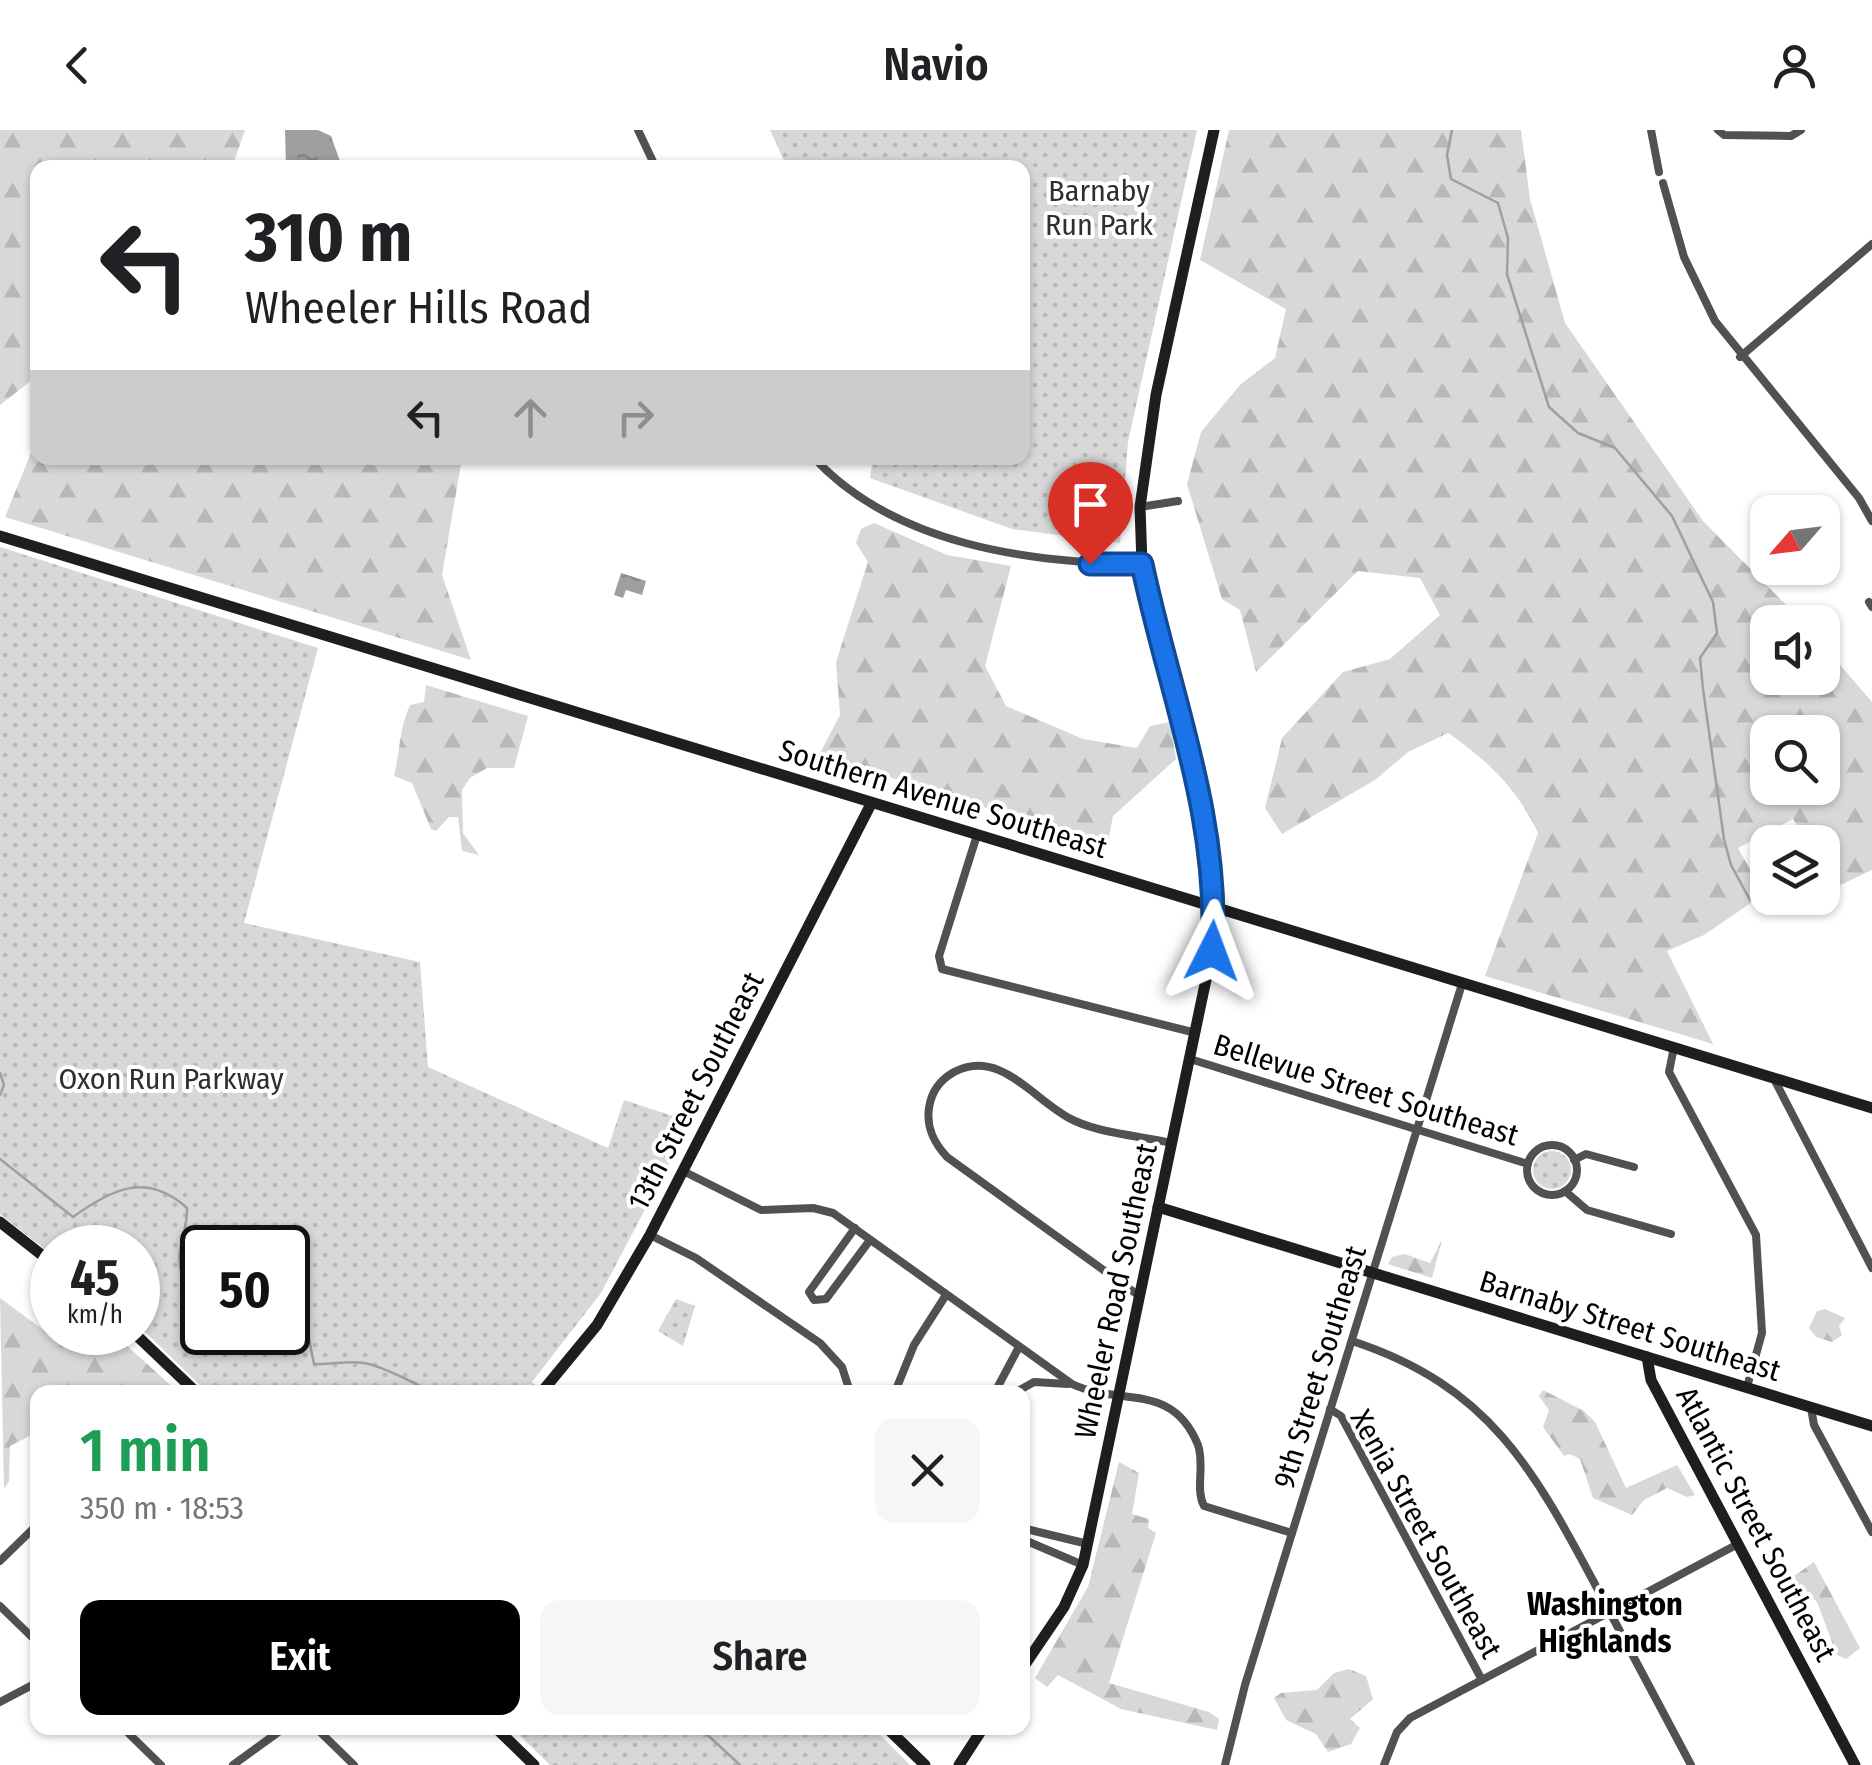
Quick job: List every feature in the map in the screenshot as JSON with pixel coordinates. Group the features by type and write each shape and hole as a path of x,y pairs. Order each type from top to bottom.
{"main road":[{"name":"Wheeler Road Southeast","path":"1030,1657 1064,1607 1083,1565 1212,951 1214,908 1205,826 1142,564 1140,507 1156,394 1214,130"},
{"name":"Southern Avenue Southeast","path":"0,536 1872,1108"},
{"name":"13th Street Southeast","path":"551,1385 597,1325 650,1235 870,804"},
{"name":"Barnaby Street Southeast","path":"1158,1207 1872,1426"},
{"path":"0,1222 30,1246"},
{"path":"157,1355 189,1385"},
{"name":"Atlantic Street Southeast","path":"1647,1357 1651,1380 1855,1765"},
{"path":"503,1735 534,1765"},
{"path":"894,1735 925,1765"},
{"path":"959,1765 978,1735"}],"street":[{"path":"638,130 652,160"},
{"path":"1651,130 1660,172"},
{"path":"1718,130 1724,134 1791,136 1801,130"},
{"path":"1662,183 1694,283 1740,357 1859,498 1872,521"},
{"path":"1740,357 1872,244"},
{"path":"823,465 880,508 940,536 1090,564 1142,564"},
{"path":"1140,507 1178,501"},
{"name":"Bellevue Street Southeast","path":"977,836 939,962 947,973 1196,1033"},
{"name":"9th Street Southeast","path":"1225,1765 1292,1533 1462,984"},
{"path":"1674,1047 1669,1072 1756,1235 1762,1333 1746,1387"},
{"name":"Bellevue Street Southeast","path":"1190,1059 1528,1164"},
{"path":"1138,1295 947,1157 930,1132 929,1106 936,1088 952,1074 969,1067 993,1067 1076,1122 1172,1142"},
{"path":"1774,1079 1872,1268"},
{"path":"1551,1145 1565,1149 1574,1160 1576,1177 1565,1191 1552,1195 1537,1190 1528,1177 1528,1164 1536,1151 1551,1145"},
{"path":"1574,1160 1586,1154 1634,1167"},
{"path":"683,1172 761,1210 820,1209 854,1228 1072,1384 1100,1395 1156,1401 1187,1425 1202,1459 1200,1498 1204,1506 1292,1533"},
{"path":"1565,1191 1587,1210 1671,1234"},
{"path":"854,1228 810,1292 814,1300 826,1299 870,1240"},
{"path":"650,1235 696,1258 820,1343 842,1367 848,1385"},
{"path":"898,1385 914,1345 946,1295"},
{"path":"1352,1341 1424,1370 1470,1401 1497,1426 1539,1480 1691,1765"},
{"path":"999,1385 1019,1347"},
{"path":"1029,1385 1072,1384"},
{"path":"1812,1408 1814,1425 1872,1532"},
{"name":"Xenia Street Southeast","path":"1330,1409 1340,1416 1482,1680"},
{"path":"1030,1530 1088,1544"},
{"path":"0,1561 30,1532"},
{"path":"1030,1542 1083,1565"},
{"path":"1384,1765 1405,1722 1738,1544"},
{"path":"0,1606 30,1635"},
{"path":"0,1702 30,1686"},
{"path":"130,1735 161,1765"},
{"path":"233,1765 274,1735"},
{"path":"323,1735 354,1765"}],"green space":[{"path":"0,130 245,130 234,160 30,160 30,381 0,405"},
{"name":"Barnaby Run Park","path":"770,130 1197,130 1128,442 1120,543 1012,529 870,478 872,465 1030,465 1030,160 784,160"},
{"path":"1229,130 1521,130 1530,199 1565,323 1703,521 1750,568 1750,585 1766,585 1786,605 1750,605 1750,695 1840,695 1840,665 1872,702 1872,870 1840,885 1840,825 1797,825 1793,819 1782,825 1750,825 1750,842 1738,848 1750,869 1750,904 1704,935 1667,951 1713,1044 1485,976 1538,833 1521,802 1500,777 1448,733 1408,752 1375,780 1282,834 1265,808 1282,738 1343,672 1390,659 1440,615 1420,578 1358,571 1256,672 1240,610 1222,599 1187,484 1201,432 1240,385 1275,358 1286,309 1200,260"},
{"path":"30,455 30,465 461,465 442,575 471,660 5,517"},
{"path":"874,523 947,555 1011,566 985,666 1006,706 1083,739 1137,748 1150,726 1170,722 1176,759 1113,816 1107,846 819,755 840,715 836,662 868,562 856,543 861,529"},
{"name":"Oxon Run Parkway","path":"0,547 318,648 244,923 420,962 428,1067 608,1148 624,1100 691,1122 601,1293 532,1382 535,1385 200,1385 160,1346 160,1225 30,1225 30,1238 0,1214"},
{"path":"426,685 528,716 514,768 487,768 470,778 462,790 463,833 479,855 462,851 458,817 449,817 436,831 431,829 412,783 394,776 406,714 410,705 424,702"},
{"path":"1552,1151 1566,1156 1571,1170 1566,1184 1552,1189 1538,1184 1533,1170 1538,1156"},
{"path":"1442,1240 1432,1278 1388,1264 1392,1257 1405,1254 1430,1263"},
{"path":"0,1298 30,1320 30,1355 137,1355 170,1385 30,1385 30,1436 10,1446 9,1481 4,1489"},
{"path":"676,1299 695,1306 683,1346 658,1331"},
{"path":"1825,1309 1845,1318 1839,1326 1842,1335 1832,1342 1816,1337 1809,1328 1817,1311"},
{"path":"1543,1390 1584,1411 1595,1422 1626,1488 1677,1465 1695,1495 1687,1497 1667,1488 1644,1500 1632,1515 1593,1498 1580,1459 1570,1454 1564,1456 1543,1427 1549,1410 1539,1396"},
{"path":"1119,1462 1139,1473 1132,1514 1149,1519 1148,1528 1156,1533 1109,1683 1209,1712 1219,1719 1217,1730 1121,1709 1058,1675 1047,1687 1035,1678 1088,1587"},
{"path":"1814,1562 1860,1648 1846,1659 1837,1655 1817,1602 1793,1582 1794,1576"},
{"path":"1349,1669 1366,1676 1373,1699 1350,1719 1360,1728 1351,1744 1328,1752 1316,1734 1286,1720 1274,1698 1281,1693 1317,1690 1334,1673"},
{"path":"519,1735 880,1735 910,1765 550,1765"}],"water":[{"path":"285,130 318,130 331,136 340,160 286,160"},
{"path":"621,573 646,581 642,595 626,590 623,598 614,595"}],"waterway":[{"path":"1452,130 1447,155 1451,179 1498,203 1508,238 1507,274 1549,407 1578,433 1615,448 1672,516 1713,602 1717,633 1700,658 1703,689 1724,839 1731,865 1750,900"},
{"path":"0,1073 4,1085 0,1095"},
{"path":"0,1159 73,1217 116,1192 144,1187 158,1190 187,1208 186,1225"},
{"path":"310,1344 314,1364 371,1364 418,1385"},
{"path":"708,1735 740,1765"}],"district":[{"name":"Washington Highlands","path":"1605,1622"}],"route":[{"path":"1090,564 1142,564 1172,679 1212,865 1212,951"}]}
